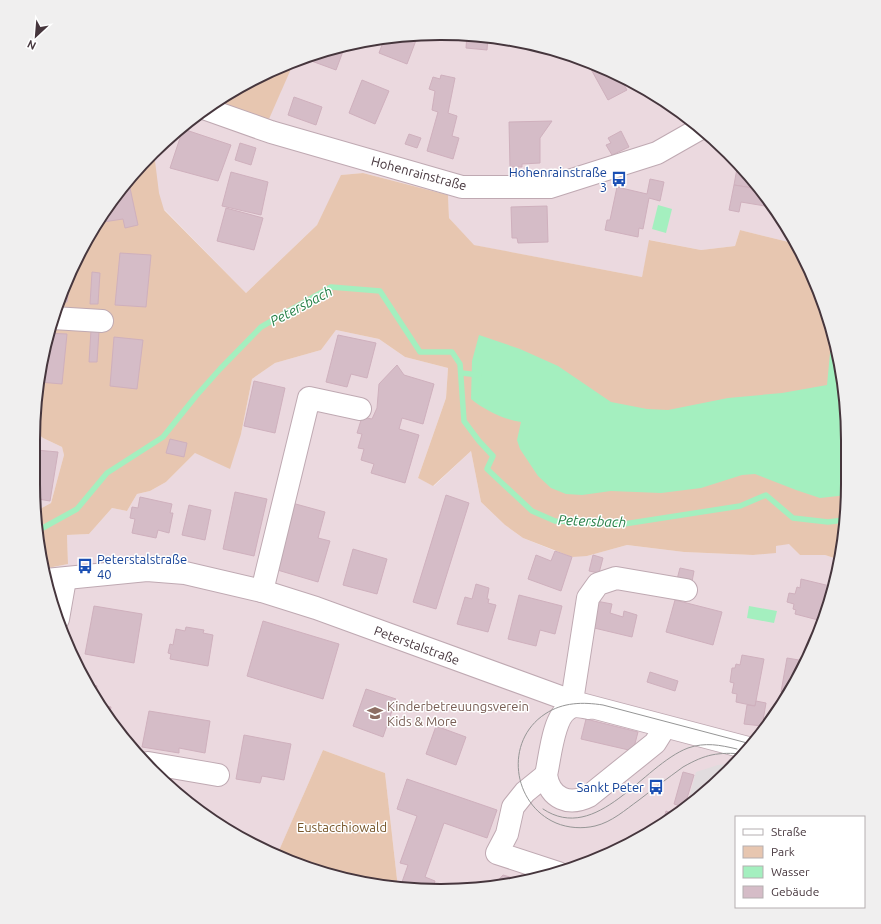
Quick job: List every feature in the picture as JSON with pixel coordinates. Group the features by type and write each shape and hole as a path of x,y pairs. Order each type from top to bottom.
{"street":[{"name":"Hohenrainstraße","path":"212,111 271,132 462,187 550,187 657,154 695,131"},
{"path":"59,318 102,321"},
{"path":"262,591 309,398 360,409"},
{"name":"Peterstalstraße","path":"57,597 56,579 147,570 185,573 262,591 316,608 572,701 743,747"},
{"path":"572,701 588,598 598,584 616,578 686,590"},
{"path":"596,708 577,706 568,708 562,715 557,725 546,775 549,786 557,796 565,800 582,800 589,796 655,743 665,727"},
{"path":"154,764 218,775"},
{"path":"546,775 524,793 513,807 507,834 497,853 548,869"}],"shaded area":[{"path":"414,41 467,41 493,43 519,48 569,61 618,81 663,107 705,139 742,176 774,218 788,242 740,230 735,246 701,250 650,240 642,277 473,245 449,218 448,195 363,173 342,175 317,225 246,293 165,210 86,254 107,218 139,176 157,157 176,139 218,107 263,81 312,61 362,48 388,43"},
{"path":"336,330 379,339 405,357 448,368 446,398 418,478 434,486 471,451 481,502 505,525 523,538 555,551 587,556 627,545 684,552 753,555 776,552 776,546 789,543 800,555 825,555 834,558 820,612 811,637 787,684 774,706 742,748 705,785 663,817 641,830 594,854 569,863 493,881 440,884 414,883 397,882 385,773 323,750 279,850 263,843 218,817 176,785 139,748 107,706 81,661 61,612 49,568 68,564 67,535 89,534 112,508 127,511 137,494 150,491 166,482 195,453 241,434 252,379 275,363 321,350"},
{"path":"40,435 43,438 62,447 64,455 51,503 41,508"},
{"path":"726,764 705,785 689,797 696,772 718,765"}],"green space":[{"path":"291,69 269,119 225,105 225,103 263,81"},
{"path":"155,159 159,193 164,210 246,293 317,225 341,175 363,173 448,195 449,218 474,245 642,277 649,240 701,250 735,246 740,230 788,242 811,287 820,312 838,388 841,440 841,484 838,536 834,558 825,555 800,555 789,544 776,546 776,553 753,555 684,552 627,545 587,556 572,557 523,538 505,525 481,502 471,451 433,486 418,478 446,398 448,368 405,357 379,339 336,330 321,350 275,363 252,379 241,434 230,469 195,453 166,482 150,491 137,494 127,511 112,508 89,534 67,535 68,564 49,568 43,536 41,508 51,503 64,455 62,447 40,436 43,388 54,337 70,287 81,263 107,218 139,176"},
{"name":"Eustacchiowald","path":"323,750 385,773 397,882 337,870 312,863 279,850"}],"water":[{"path":"658,205 672,209 666,233 652,229"},
{"path":"479,335 520,349 558,366 611,402 647,409 668,410 728,398 782,393 827,385 830,351 838,388 840,414 841,496 820,498 755,474 742,475 701,488 661,493 611,491 582,495 566,494 551,488 538,476 520,449 517,440 521,422 495,414 471,399 472,361"},
{"path":"749,606 777,611 774,623 747,618"}],"building":[{"path":"416,41 407,64 379,53 382,44"},
{"path":"467,41 488,43 487,50 466,48"},
{"path":"342,53 336,70 312,61"},
{"path":"591,69 624,84 627,90 608,100"},
{"path":"441,75 455,78 448,113 457,116 452,136 459,138 453,159 427,151 438,112 432,110 435,91 429,89 433,77 440,79"},
{"path":"362,80 389,91 375,124 349,113"},
{"path":"294,97 322,107 316,125 288,115"},
{"path":"552,121 540,138 540,163 522,164 522,167 510,167 509,122"},
{"path":"187,130 231,145 218,181 170,168 181,135"},
{"path":"621,131 629,147 612,155 606,145 611,143 608,138"},
{"path":"409,134 421,138 417,148 405,144"},
{"path":"240,143 256,148 251,165 235,160"},
{"path":"737,170 751,188 734,185"},
{"path":"231,172 268,182 261,215 222,206"},
{"path":"650,179 664,182 660,201 649,198 643,229 639,228 638,237 605,230 607,220 610,220 617,187 647,194"},
{"path":"734,185 751,188 765,206 741,202 739,212 729,210"},
{"path":"130,188 138,225 125,228 123,219 105,222 107,218"},
{"path":"547,206 548,242 518,243 517,238 512,238 511,207"},
{"path":"226,208 263,218 254,250 217,241"},
{"path":"120,253 151,255 146,307 115,305"},
{"path":"92,272 100,273 98,304 90,304"},
{"path":"68,291 67,302 65,302"},
{"path":"91,330 99,331 97,362 89,362"},
{"path":"55,333 67,334 62,384 44,382"},
{"path":"338,335 376,343 367,378 351,374 347,387 326,382"},
{"path":"114,337 143,340 137,389 110,386"},
{"path":"397,365 404,375 434,384 423,424 402,418 399,429 419,435 405,483 371,473 374,464 361,460 364,449 358,448 362,434 357,433 362,417 372,419 377,408 379,384"},
{"path":"254,381 285,388 275,433 244,426"},
{"path":"170,439 187,443 184,457 166,453"},
{"path":"40,450 58,452 50,501 41,499"},
{"path":"235,492 267,499 254,556 223,549"},
{"path":"446,495 469,503 436,609 413,602"},
{"path":"140,497 172,504 170,513 173,513 169,533 158,530 156,538 132,533 135,519 130,518 132,507 138,508"},
{"path":"292,503 325,512 318,538 330,541 318,582 274,569"},
{"path":"189,505 211,510 205,540 182,535"},
{"path":"353,549 387,559 377,594 343,585"},
{"path":"555,551 572,557 561,591 528,579 536,555 551,561"},
{"path":"593,555 603,558 599,573 589,571"},
{"path":"680,568 694,571 691,587 676,583"},
{"path":"801,579 827,585 817,620 795,614 796,610 793,609 794,604 787,602 789,593 795,594 797,587 800,588"},
{"path":"476,584 489,588 487,599 489,599 488,603 496,605 488,632 457,624 465,597 472,599"},
{"path":"519,595 562,606 555,634 540,630 536,646 508,639"},
{"path":"675,600 722,612 713,645 666,632"},
{"path":"596,601 612,604 610,613 623,617 624,611 637,615 632,637 590,627"},
{"path":"94,606 142,614 134,663 85,654"},
{"path":"263,621 339,644 323,699 247,676"},
{"path":"186,627 204,630 203,633 213,635 208,666 170,659 171,654 168,653 170,644 173,645 176,629 185,631"},
{"path":"742,655 764,659 755,706 736,702 737,694 732,693 734,683 730,682 732,668 735,668 736,664 740,665"},
{"path":"787,658 800,660 782,692"},
{"path":"650,672 678,681 675,691 647,682"},
{"name":"Kinderbetreuungsverein Kids & More","path":"366,689 396,699 383,737 353,726"},
{"path":"756,701 766,703 763,720 759,726 744,724 747,705 755,706"},
{"path":"149,711 210,721 205,753 179,748 179,753 142,747"},
{"path":"586,719 638,732 633,751 581,739"},
{"path":"436,726 466,737 456,765 426,754"},
{"path":"244,735 291,744 284,780 262,776 260,783 236,779"},
{"path":"683,772 694,775 687,799 678,805 674,804"},
{"path":"407,779 497,810 487,838 444,823 425,877 435,881 434,884 402,882 408,865 400,863 417,816 397,809"},
{"path":"503,875 511,877 498,880"}],"waterway":[{"name":"Petersbach","path":"42,528 77,509 107,473 163,437 220,369 261,327 331,287 380,291 420,352 452,352 460,364 464,421 479,441 493,456 487,469 532,511 555,521 624,524 740,506 766,495 793,518 828,522 839,521"},
{"path":"462,373 479,375"}],"tram line":[{"path":"737,754 726,753 698,759 683,767 613,819 585,828 575,828 561,825 541,814 530,802 522,787 519,772 519,755 523,740 532,726 545,714 552,710 573,704 588,703 603,705 746,743"},
{"path":"543,809 563,817 582,817 601,810 619,798 671,757 688,748 700,745 719,745 737,749"}],"place":[{"name":"Hohenrainstraße 3","path":"619,179"},
{"name":"Peterstalstraße 40","path":"85,566"},
{"name":"Kinderbetreuungsverein Kids & More","path":"375,713"},
{"name":"Sankt Peter","path":"656,787"}]}
